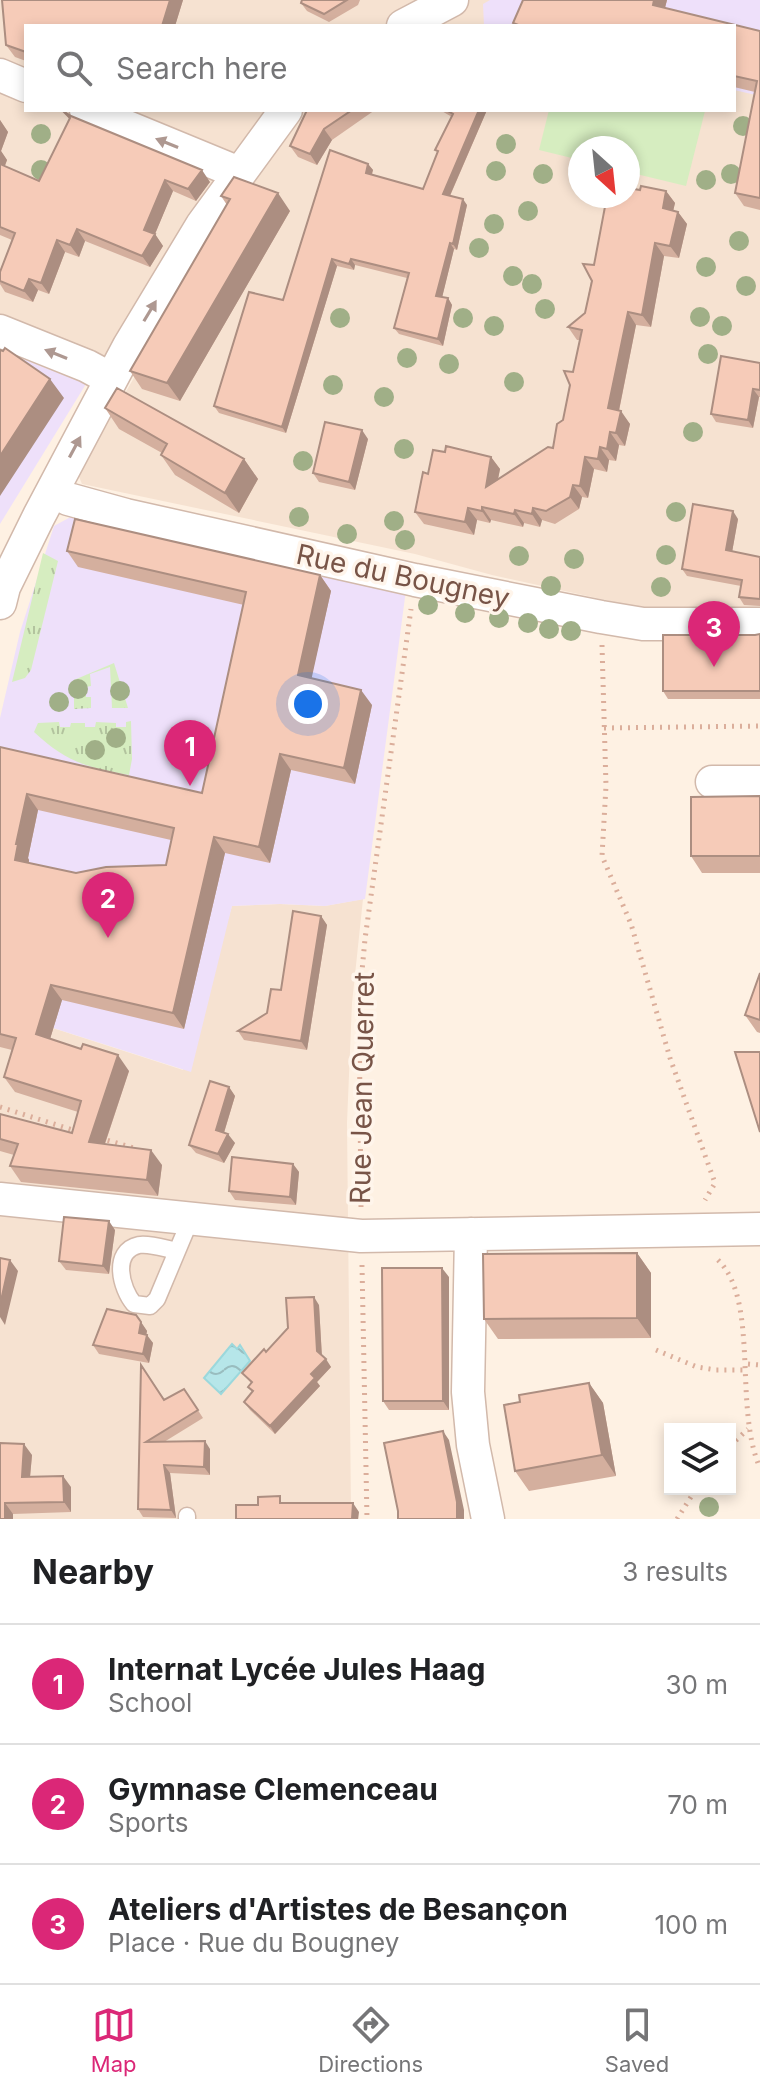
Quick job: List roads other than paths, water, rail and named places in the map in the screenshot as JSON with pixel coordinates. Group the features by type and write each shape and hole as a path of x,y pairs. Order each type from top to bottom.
{"street":[{"path":"407,24 452,0"},
{"path":"0,75 24,85"},
{"path":"91,112 239,173"},
{"path":"0,603 4,587 111,379 202,225 285,112"},
{"path":"0,331 87,366 111,379"},
{"name":"Rue du Bougney","path":"53,490 68,499 126,515 415,580 601,617 643,624 760,624"},
{"path":"712,782 760,782"},
{"name":"Rue Jean Querret","path":"0,1199 361,1236 471,1234"},
{"path":"488,1519 473,1445 468,1392 471,1234 760,1229"}],"lane":[{"path":"177,1251 191,1218"}],"water":[{"path":"232,1344 237,1349 240,1345 250,1361 221,1394 204,1378"}],"place":[{"name":"Ateliers d'Artistes de Besançon","path":"714,667"},
{"name":"Internat Lycée Jules Haag","path":"190,786"},
{"name":"Gymnase Clemenceau","path":"108,938"}]}
